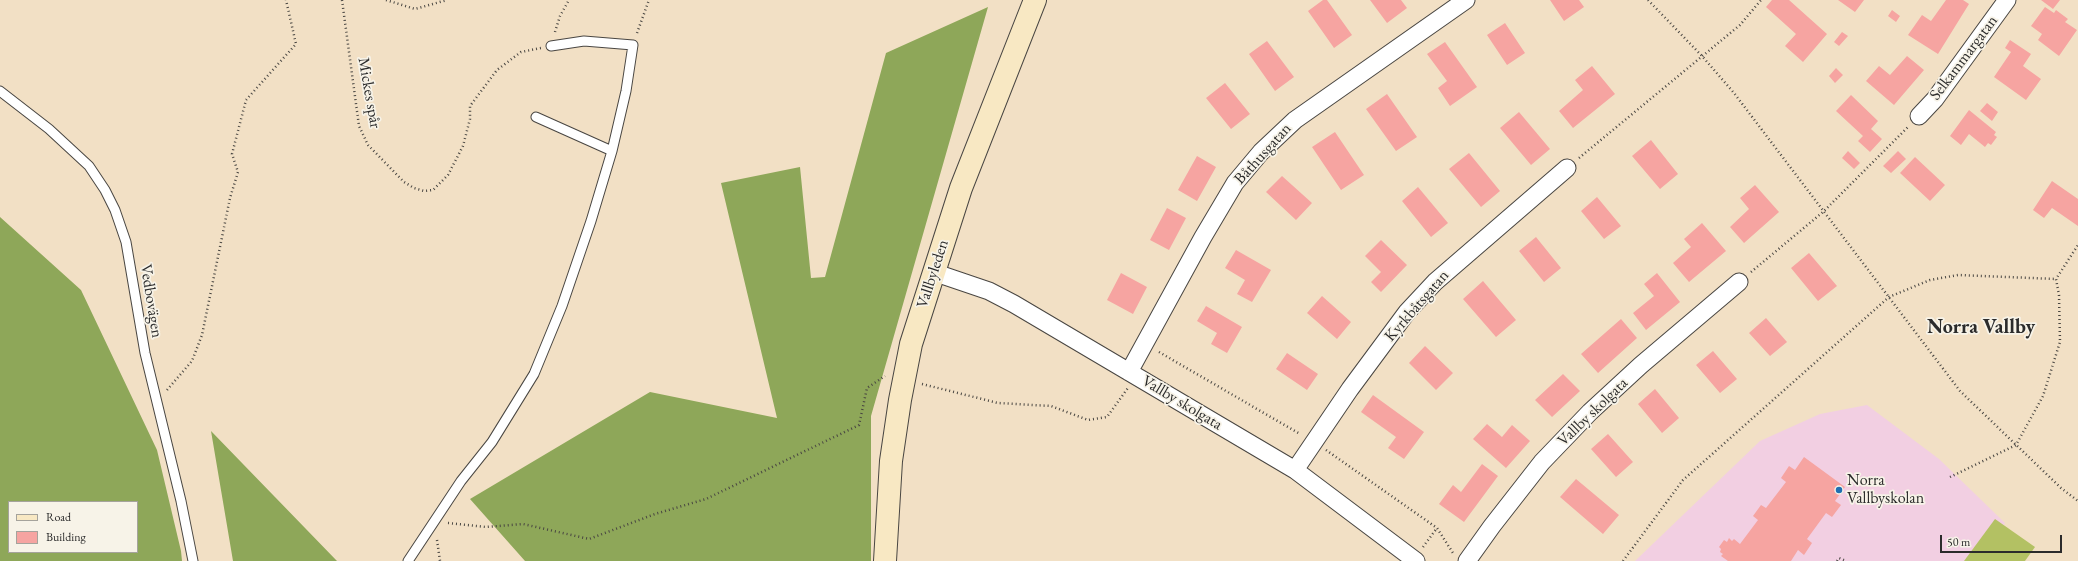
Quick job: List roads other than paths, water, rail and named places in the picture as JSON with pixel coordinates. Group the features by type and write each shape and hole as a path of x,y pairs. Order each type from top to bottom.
{"main road":[{"name":"Vallbyleden","path":"885,561 890,476 900,400 911,344 961,188 1035,0"}],"street":[{"name":"Båthusgatan","path":"1132,374 1203,237 1235,183 1261,152 1295,120 1466,0"},
{"name":"Selkammargatan","path":"1919,116 1935,99 2007,0"},
{"name":"Kyrkbåtsgatan","path":"1295,470 1350,389 1407,312 1435,282 1567,168"},
{"name":"Vallby skolgata","path":"933,272 988,291 1014,304 1295,470 1416,561"},
{"name":"Vallby skolgata","path":"1467,561 1492,526 1542,462 1590,412 1641,365 1739,282"}],"lane":[{"path":"408,561 461,481 492,442 534,374 562,306 591,221 612,151 626,91 633,45 584,41 551,46"},
{"name":"Vedbovägen","path":"0,91 71,148 89,166 109,197 126,242 145,354 163,424 192,561"},
{"path":"536,117 612,151"}],"place":[{"name":"Norra Vallbyskolan","path":"1839,490"}],"district":[{"name":"Norra Vallby","path":"1981,328"}]}
